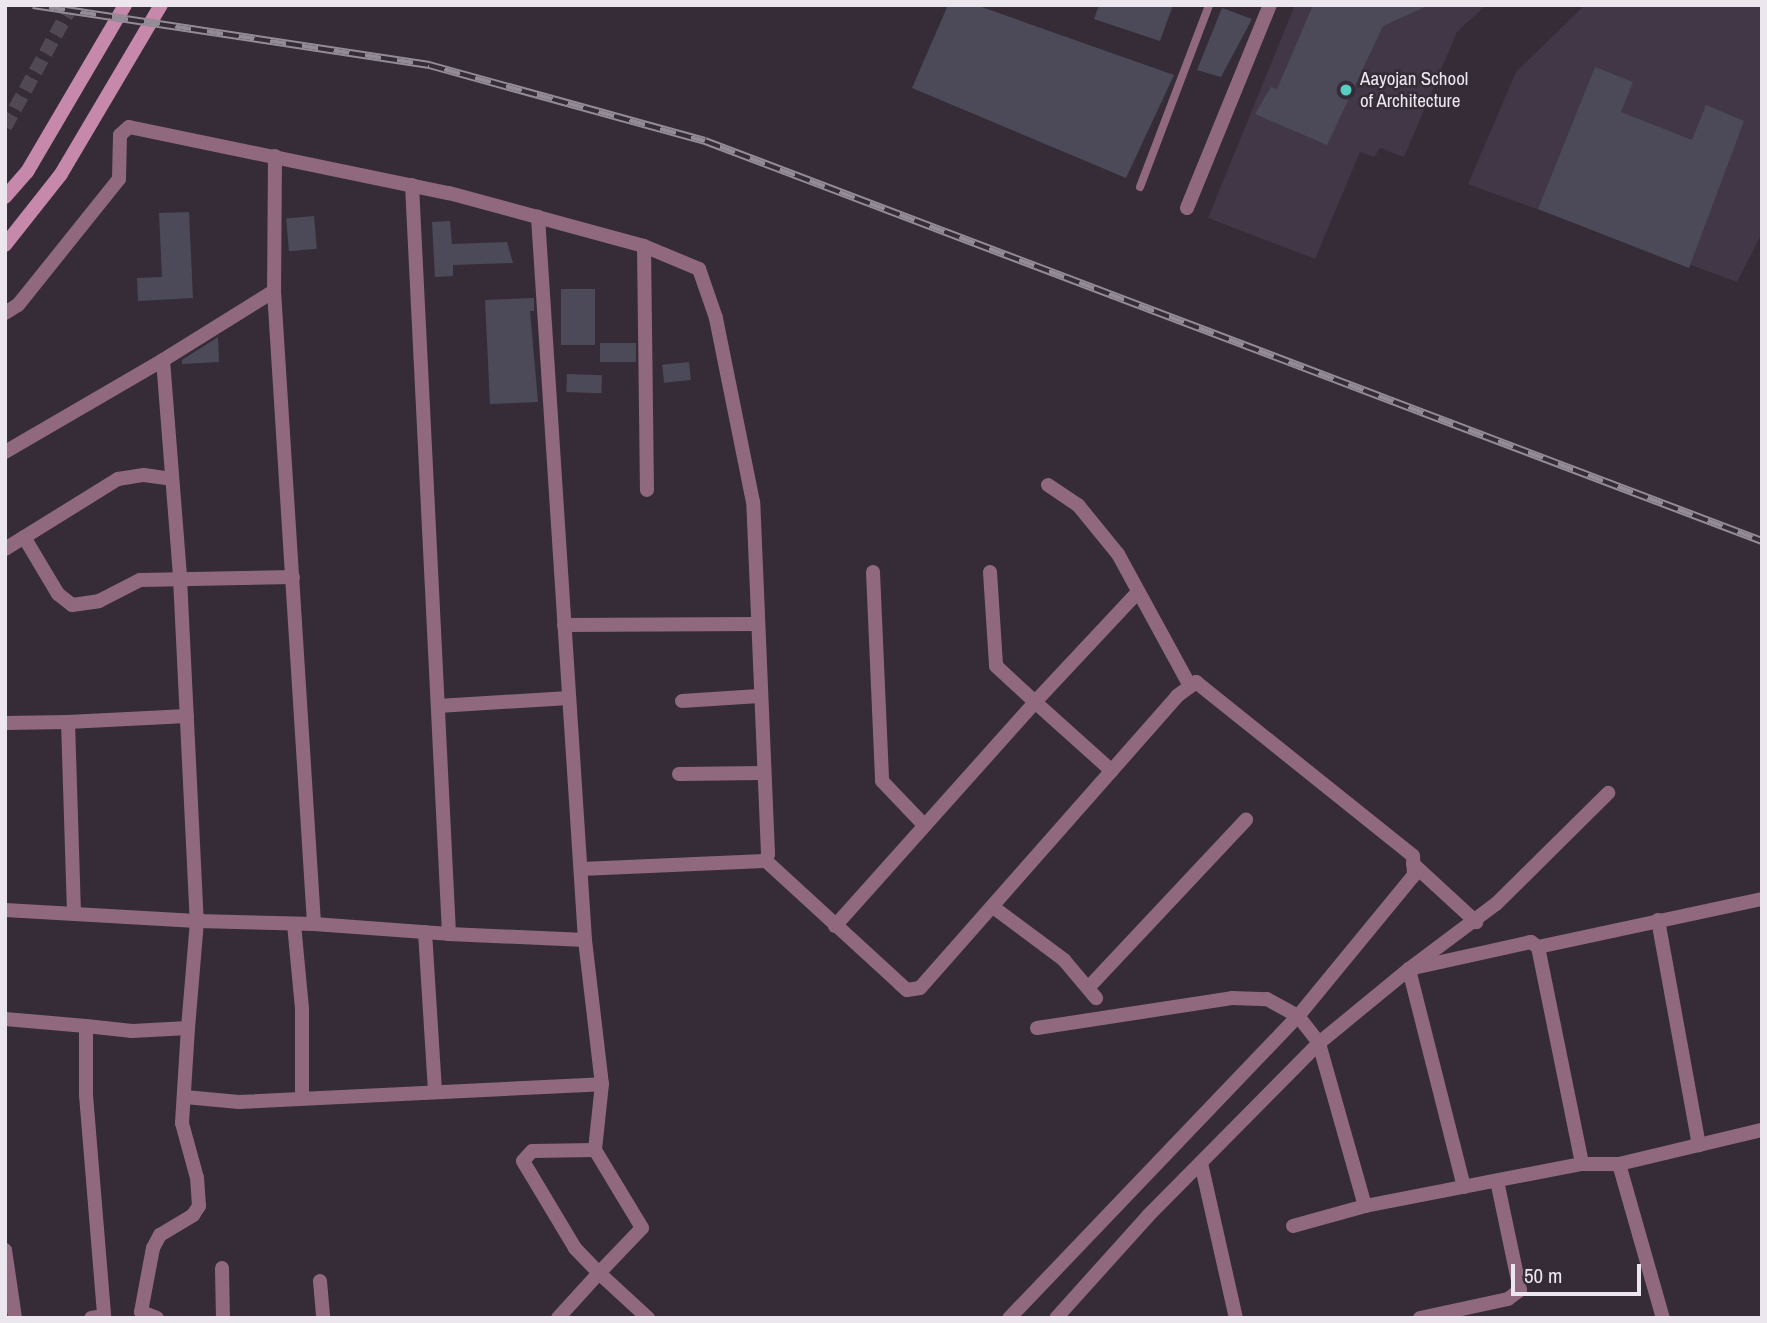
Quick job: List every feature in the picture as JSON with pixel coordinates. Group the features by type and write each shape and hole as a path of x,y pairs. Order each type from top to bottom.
{"main road":[{"path":"5,197 27,172 125,5"},
{"path":"5,245 61,174 161,5"}],"street":[{"path":"1187,208 1270,5"},
{"path":"5,313 18,304 120,179 120,135 129,127 412,185 644,246 696,266 709,292 753,502 766,861 900,985 915,990 927,984 1189,684"},
{"path":"275,156 274,292 314,924"},
{"path":"412,185 449,934"},
{"path":"538,217 585,940 602,1084 596,1150 642,1227 558,1318"},
{"path":"644,246 647,490"},
{"path":"5,452 274,292"},
{"path":"157,1318 141,1312 153,1248 160,1234 193,1215 199,1206 197,1178 182,1123 197,921 180,578 163,360"},
{"path":"5,549 118,480 144,475 172,479"},
{"path":"1048,485 1078,505 1118,554 1189,684"},
{"path":"24,537 58,594 72,605 99,601 141,580 293,577"},
{"path":"873,572 882,780 924,825"},
{"path":"990,572 996,666 1112,771"},
{"path":"835,926 1035,702 1138,592"},
{"path":"564,625 756,624"},
{"path":"1009,1318 1297,1016 1414,875 1413,856 1207,687 1189,684"},
{"path":"682,701 759,696"},
{"path":"438,706 569,698"},
{"path":"5,723 187,716"},
{"path":"68,722 74,914"},
{"path":"679,774 762,773"},
{"path":"1056,1318 1201,1163 1319,1044 1409,969 1476,922 1608,793"},
{"path":"993,907 1064,960 1092,993 1246,820"},
{"path":"580,869 766,861"},
{"path":"1413,864 1476,922"},
{"path":"1538,947 1762,899"},
{"path":"5,910 585,940"},
{"path":"1658,920 1699,1145"},
{"path":"293,923 302,1009 302,1097"},
{"path":"425,932 435,1091"},
{"path":"1409,969 1531,942 1538,947 1582,1164"},
{"path":"1409,969 1464,1187"},
{"path":"1037,1028 1232,998 1267,999 1297,1016 1319,1044 1365,1206"},
{"path":"5,1019 132,1031 188,1028"},
{"path":"86,1026 86,1095 104,1316 91,1318"},
{"path":"185,1097 239,1101 602,1084"},
{"path":"1293,1226 1365,1206 1582,1164 1619,1164 1762,1130"},
{"path":"596,1150 532,1151 523,1161 575,1248 648,1318"},
{"path":"1201,1163 1236,1318"},
{"path":"1619,1164 1663,1318"},
{"path":"1420,1318 1508,1299 1520,1290 1497,1181"},
{"path":"5,1250 15,1318"},
{"path":"222,1268 223,1318"},
{"path":"320,1281 323,1318"}],"lane":[{"path":"1140,187 1209,5"}],"shaded area":[{"name":"Aayojan School of Architecture","path":"1295,5 1486,5 1457,32 1404,157 1380,148 1374,157 1360,152 1315,259 1208,218"},
{"path":"1585,5 1762,5 1762,233 1737,282 1468,184 1516,72"}],"building":[{"path":"948,5 976,5 1174,75 1126,178 912,88"},
{"path":"1099,5 1173,5 1160,41 1094,19"},
{"path":"1313,5 1429,5 1383,26 1327,145 1255,114 1271,87 1277,89"},
{"path":"1222,8 1252,19 1221,77 1197,70"},
{"path":"1595,67 1633,82 1621,112 1692,140 1706,105 1744,121 1689,268 1538,209"},
{"path":"189,212 193,298 138,301 137,278 162,277 159,213"},
{"path":"314,216 317,249 289,251 286,218"},
{"path":"450,221 452,244 507,242 513,263 453,265 453,276 435,277 432,222"},
{"path":"561,289 595,289 595,345 561,345"},
{"path":"534,298 534,311 530,311 538,402 490,404 485,300"},
{"path":"218,337 219,362 182,364 182,360"},
{"path":"600,343 636,343 636,362 600,362"},
{"path":"689,362 691,380 664,383 662,365"},
{"path":"567,374 602,375 601,393 566,392"}],"tunnel":[{"path":"5,127 72,5"}],"railway":[{"path":"33,5 429,65 705,141 1762,541"}],"place":[{"name":"Aayojan School of Architecture","path":"1346,90"}]}
